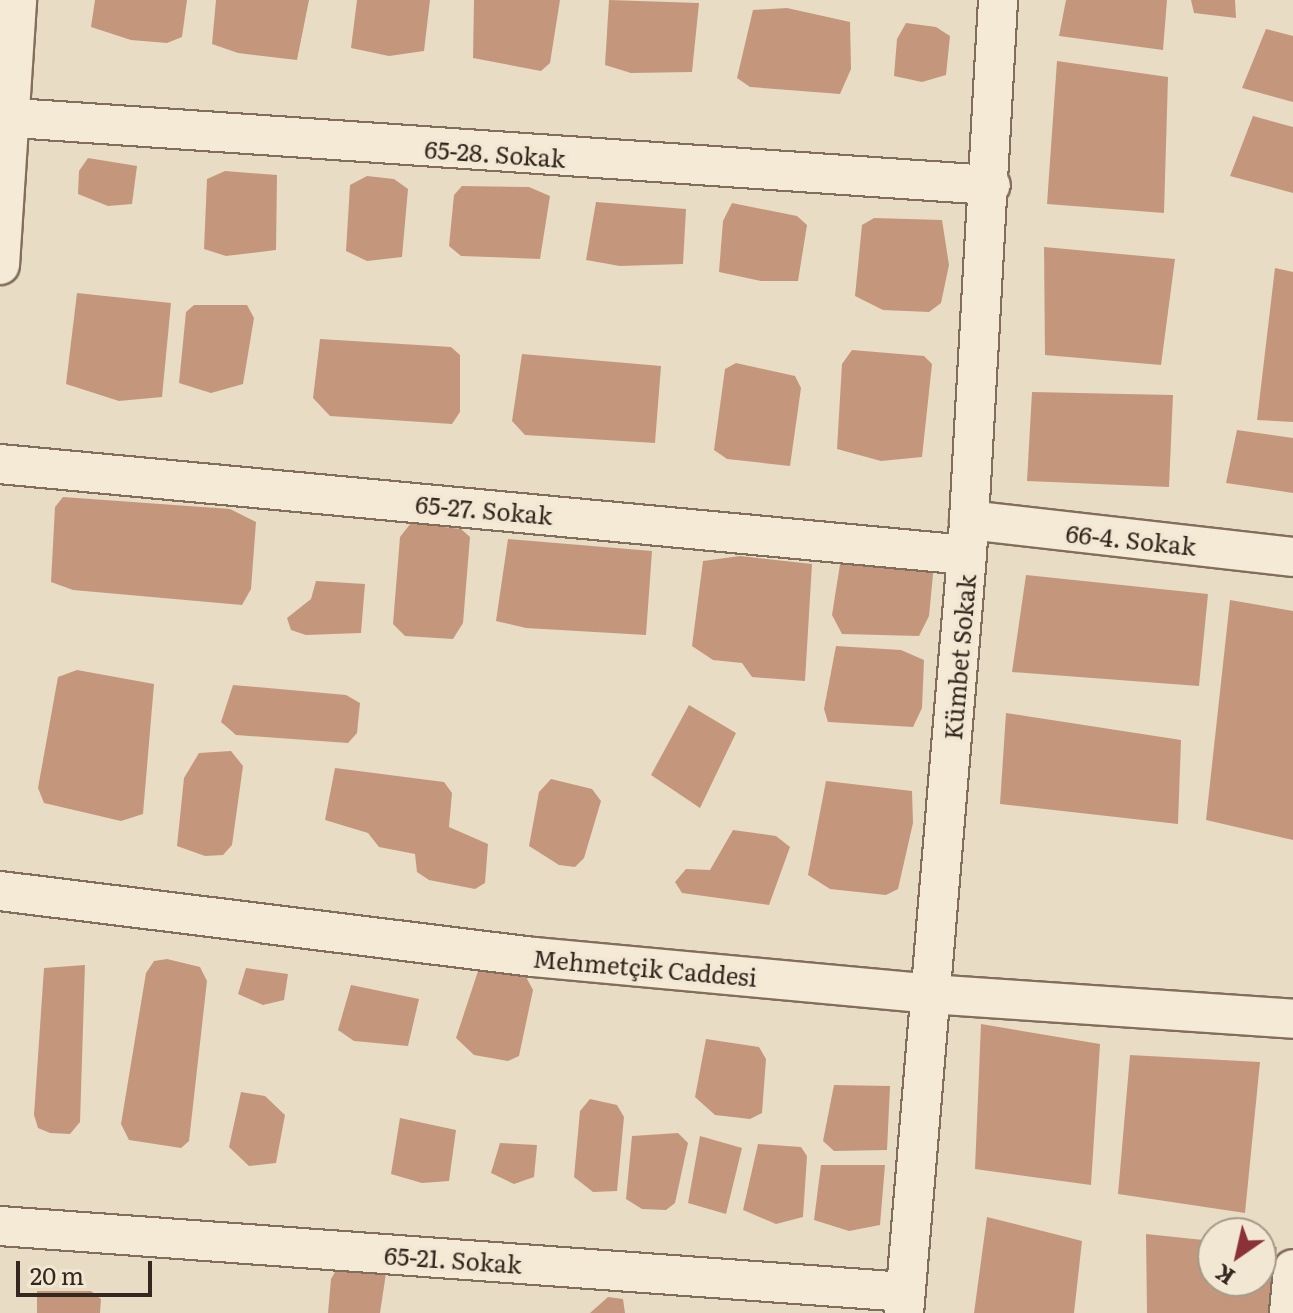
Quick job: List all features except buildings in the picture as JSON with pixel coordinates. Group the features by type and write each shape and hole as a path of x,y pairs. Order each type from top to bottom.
{"street":[{"path":"0,265 6,118 17,0"},
{"name":"Kümbet Sokak","path":"905,1302 968,538 991,185 998,0"},
{"name":"65-28. Sokak","path":"6,118 991,185"},
{"name":"65-27. Sokak","path":"0,464 968,538"},
{"name":"66-4. Sokak","path":"968,538 1293,557"},
{"name":"Mehmetçik Caddesi","path":"0,891 534,957 930,994 1293,1019"},
{"name":"65-21. Sokak","path":"0,1226 905,1302"},
{"path":"1289,1313 1293,1269"}]}
